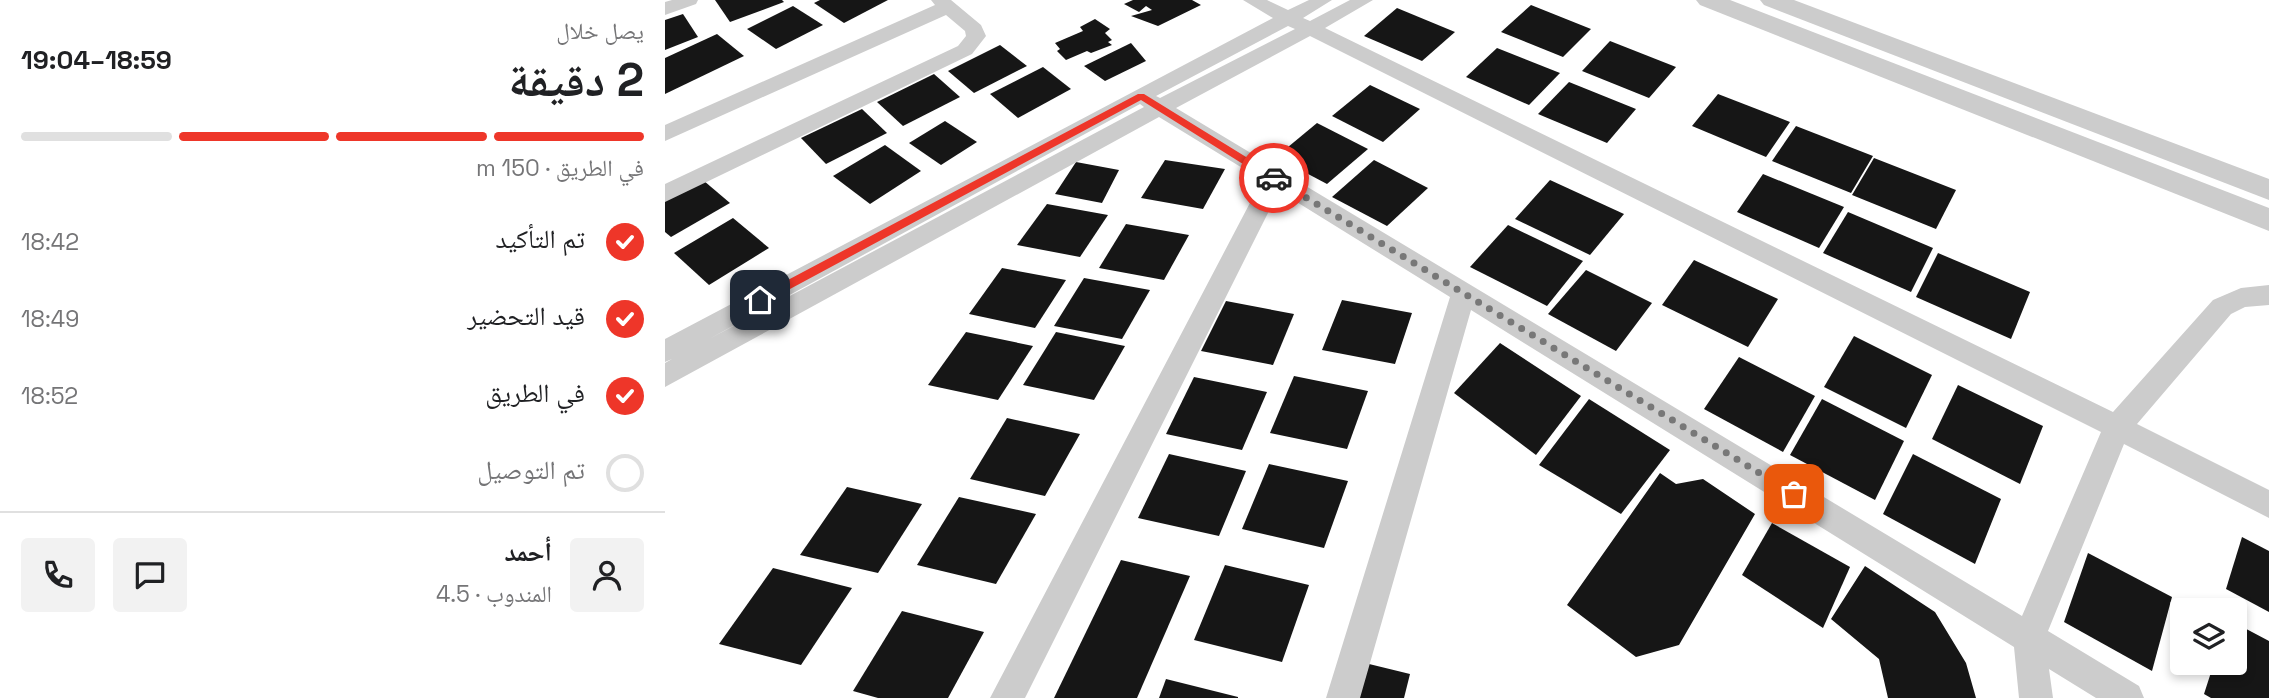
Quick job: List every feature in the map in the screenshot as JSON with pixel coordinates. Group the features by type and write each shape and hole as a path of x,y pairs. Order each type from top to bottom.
{"street":[{"path":"665,9 689,0"},
{"path":"1252,0 2117,427 2269,505"},
{"path":"665,376 1150,102 1193,66 1323,0"},
{"path":"665,351 1150,102 1312,29 1364,0"},
{"path":"1708,0 2269,220"},
{"path":"1772,0 2269,190"},
{"path":"665,134 944,3 974,29 976,36 965,50 665,194"},
{"path":"1150,102 2127,698"},
{"path":"1007,698 1274,179"},
{"path":"1343,698 1464,292"},
{"path":"2036,698 2029,638 2117,427 2222,307 2241,298 2269,295"}],"building":[{"path":"715,0 782,0 784,2 730,22"},
{"path":"820,0 888,0 844,23 814,3"},
{"path":"1133,0 1192,0 1201,5 1158,26 1131,16 1152,10 1146,6 1139,12 1124,4"},
{"path":"1531,5 1591,29 1563,57 1501,32"},
{"path":"793,6 823,25 776,49 747,29"},
{"path":"1397,8 1455,32 1422,61 1364,36"},
{"path":"683,14 698,37 665,50 665,20"},
{"path":"1095,19 1110,29 1105,33 1112,40 1108,42 1112,45 1066,60 1057,51 1060,49 1055,43 1083,31 1080,27"},
{"path":"717,34 744,56 665,94 665,58"},
{"path":"1610,41 1676,67 1649,98 1582,71"},
{"path":"1131,43 1146,61 1105,81 1084,66"},
{"path":"1000,45 1027,66 974,93 948,71"},
{"path":"1497,48 1560,73 1529,105 1466,77"},
{"path":"1043,67 1071,89 1018,118 990,94"},
{"path":"934,74 960,97 903,126 877,102"},
{"path":"1569,82 1636,109 1607,143 1538,114"},
{"path":"1370,85 1420,109 1383,142 1332,116"},
{"path":"1718,94 1790,122 1766,157 1692,126"},
{"path":"862,109 887,133 826,164 801,138"},
{"path":"945,121 977,142 941,165 909,143"},
{"path":"1317,123 1368,149 1327,184 1276,157"},
{"path":"1796,126 1873,156 1851,193 1772,161"},
{"path":"885,145 921,171 870,204 833,176"},
{"path":"1874,158 1956,190 1936,229 1852,195"},
{"path":"1165,160 1225,169 1203,209 1141,198"},
{"path":"1374,160 1428,188 1387,226 1332,197"},
{"path":"1076,162 1119,170 1102,203 1055,194"},
{"path":"1763,174 1844,207 1819,248 1737,212"},
{"path":"697,175 730,203 671,237 665,232 665,193"},
{"path":"1550,180 1624,214 1590,255 1515,219"},
{"path":"1047,204 1108,215 1080,257 1017,245"},
{"path":"1848,212 1933,248 1911,292 1823,253"},
{"path":"733,218 769,248 709,285 674,253"},
{"path":"1126,224 1189,235 1164,280 1099,268"},
{"path":"1508,225 1583,261 1547,306 1470,267"},
{"path":"1938,253 2030,292 2011,339 1916,297"},
{"path":"1694,260 1778,299 1748,347 1662,305"},
{"path":"1002,268 1066,280 1035,328 969,314"},
{"path":"1586,270 1652,303 1616,351 1548,314"},
{"path":"1084,278 1150,290 1122,339 1054,326"},
{"path":"1342,300 1412,313 1395,364 1322,350"},
{"path":"1226,301 1294,314 1273,365 1201,351"},
{"path":"966,332 1033,346 998,400 928,385"},
{"path":"1056,332 1125,346 1094,400 1023,385"},
{"path":"1854,336 1932,375 1906,428 1824,387"},
{"path":"1500,343 1581,396 1536,455 1454,393"},
{"path":"1739,357 1815,396 1783,452 1704,409"},
{"path":"1294,376 1368,391 1347,449 1270,433"},
{"path":"1194,377 1267,392 1242,450 1166,434"},
{"path":"1958,385 2043,426 2020,484 1932,439"},
{"path":"1589,399 1670,450 1621,514 1539,465"},
{"path":"1822,399 1904,441 1875,500 1790,455"},
{"path":"1007,418 1080,434 1045,496 970,479"},
{"path":"1169,454 1246,471 1219,536 1138,518"},
{"path":"1913,454 2001,499 1975,564 1883,514"},
{"path":"1269,464 1348,481 1324,548 1242,529"},
{"path":"1660,473 1676,484 1703,479 1755,514 1679,645 1636,657 1567,605"},
{"path":"847,487 922,504 878,573 800,555"},
{"path":"959,497 1036,514 996,584 917,565"},
{"path":"1772,523 1850,567 1823,628 1742,575"},
{"path":"2242,537 2269,551 2269,612 2226,589"},
{"path":"2088,553 2172,597 2152,671 2064,622"},
{"path":"1121,560 1190,576 1137,698 1054,698"},
{"path":"1225,565 1309,585 1282,662 1194,640"},
{"path":"1865,566 1935,612 1966,663 1976,698 1888,698 1879,659 1831,619"},
{"path":"773,568 852,588 801,665 719,644"},
{"path":"902,611 984,632 948,698 878,698 853,691"},
{"path":"2247,629 2269,641 2269,698 2211,698 2204,694 2210,675 2247,675"},
{"path":"1365,663 1410,674 1404,698 1355,698"},
{"path":"1166,679 1238,697 1238,698 1159,698"}],"way so far":[{"path":"1274,178 1794,494"}],"route":[{"path":"760,300 1141,96 1274,178"}]}
